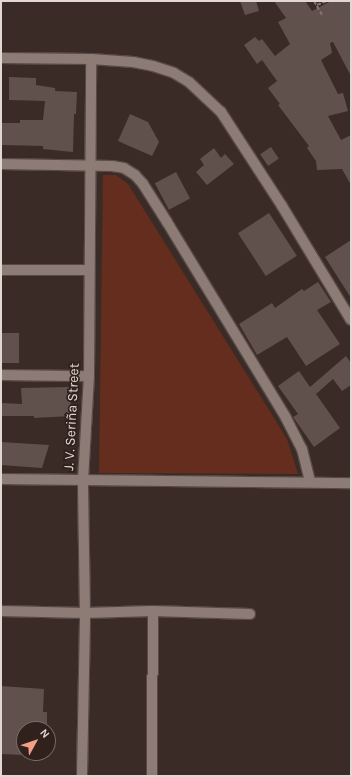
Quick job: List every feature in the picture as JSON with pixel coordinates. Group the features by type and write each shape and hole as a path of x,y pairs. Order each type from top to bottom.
{"street":[{"path":"1,58 91,59 133,62 154,66 174,73 189,82 204,95 225,118 282,206 351,320"},
{"name":"J. V. Seriña Street","path":"82,776 85,613 84,480 89,376 89,165 91,59"},
{"path":"1,164 112,166 124,168 143,184 294,431 302,449 310,482"},
{"path":"1,270 89,270"},
{"path":"1,375 89,376"},
{"path":"1,479 351,483"},
{"path":"1,611 85,613 153,611 250,614"},
{"path":"152,776 153,611"}],"path":[{"path":"314,1 322,15"},
{"path":"317,5 327,1"}],"shaded area":[{"path":"103,175 116,175 128,184 287,439 298,474 99,473"}],"building":[{"path":"240,1 256,1 259,11 245,15"},
{"path":"274,1 305,1 312,11 331,1 351,1 351,76 333,42 330,43 332,53 321,60 338,94 343,93 348,111 328,116 341,140 351,135 351,185 342,169 317,170 316,161 307,148 309,146 278,105 280,104 268,88 277,81 262,60 257,64 244,45 255,37 259,41 262,39 275,56 290,44 278,22 286,18"},
{"path":"9,77 36,78 36,85 55,88 55,91 77,92 76,114 74,114 73,152 43,149 43,146 1,145 1,123 20,123 20,120 43,120 45,101 9,100"},
{"path":"130,114 148,122 159,142 152,156 118,141"},
{"path":"271,147 279,159 268,166 260,154"},
{"path":"214,148 221,158 225,154 234,164 207,185 196,172 204,165 200,159"},
{"path":"176,172 190,198 169,210 155,183"},
{"path":"269,213 297,256 266,276 238,233"},
{"path":"351,240 351,298 325,257"},
{"path":"318,282 331,302 317,310 340,344 306,366 287,337 257,355 239,324 272,303 275,308 302,289 304,291"},
{"path":"1,333 19,333 19,363 1,363"},
{"path":"346,356 351,363 351,385 342,391 333,379 316,394 340,428 314,447 293,417 298,414 278,386 299,371 310,387"},
{"path":"70,387 71,416 34,418 34,416 1,416 1,403 22,404 21,388"},
{"path":"1,442 49,445 42,468 1,465"},
{"path":"1,686 44,689 43,712 47,712 47,721 16,721 16,755 1,754"}]}
